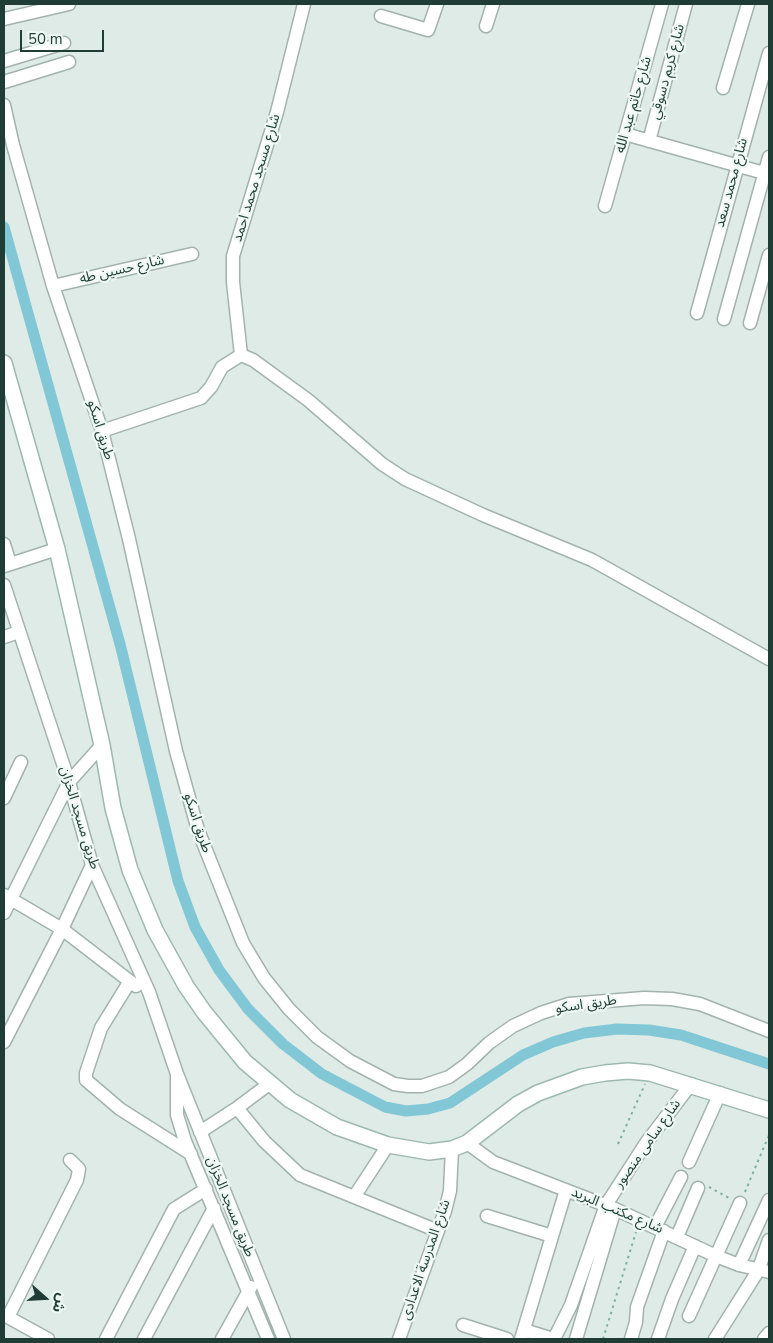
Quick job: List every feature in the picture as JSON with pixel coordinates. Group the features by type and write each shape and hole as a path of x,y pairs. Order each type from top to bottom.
{"street":[{"path":"4,20 69,4"},
{"name":"شارع مسجد محمد احمد","path":"241,355 233,282 233,256 277,112 304,4"},
{"path":"380,16 428,30 437,4"},
{"name":"شارع حاتم عبد الله","path":"605,206 662,4"},
{"name":"شارع كريم دسوقي","path":"649,141 686,4"},
{"path":"723,88 748,4"},
{"path":"486,26 490,5"},
{"path":"4,61 64,44"},
{"name":"شارع محمد سعد","path":"697,313 769,53"},
{"path":"4,82 68,62"},
{"name":"طريق اسكو","path":"4,105 13,145 53,286 102,431 129,539 176,751 201,838 243,943 264,978 289,1009 317,1037 350,1061 394,1084 408,1086 429,1084 449,1076 467,1064 488,1043 513,1026 541,1013 569,1004 626,999 672,999 700,1004 769,1031"},
{"path":"625,134 764,173"},
{"path":"724,318 769,157"},
{"name":"شارع حسين طه","path":"53,286 192,254"},
{"path":"750,323 769,255"},
{"path":"102,431 201,398 212,386 222,367 241,355 253,360 308,400 382,464 405,479 483,515 592,560 769,659"},
{"path":"4,363 57,549 102,745 121,839 130,870 155,930 170,958 204,1012 245,1062 269,1084 313,1115 346,1131 388,1145 429,1152 452,1150 468,1143 518,1104 560,1084 605,1073 628,1071 650,1073 691,1084 769,1110"},
{"path":"4,544 7,565 57,549"},
{"name":"طريق مسجد الخزان","path":"4,585 70,782 92,865 149,992 177,1074 284,1339"},
{"path":"4,637 19,632"},
{"path":"4,913 7,896 70,782 102,745"},
{"path":"4,798 21,762"},
{"path":"4,1042 62,929 92,865"},
{"path":"7,896 62,929 130,981 149,992"},
{"path":"130,981 102,1028 86,1073 86,1080 120,1109 215,1169"},
{"name":"طريق مسجد الخزان","path":"177,1074 178,1115 190,1154 268,1339"},
{"path":"200,1132 269,1084"},
{"name":"شارع سامى منصور","path":"611,1207 646,1143 691,1084"},
{"path":"689,1162 720,1094"},
{"path":"236,1108 264,1141 300,1175 438,1231"},
{"name":"شارع مكتب البريد","path":"468,1143 493,1162 611,1207 716,1256 739,1265 764,1271"},
{"path":"354,1198 388,1145"},
{"name":"شارع المدرسة الاعدادى","path":"399,1339 438,1231 450,1191 452,1150"},
{"path":"48,1339 6,1316 77,1180 79,1169 70,1160"},
{"path":"631,1339 636,1322 637,1307 660,1229 681,1178"},
{"path":"677,1237 698,1188"},
{"path":"106,1339 174,1209 206,1189"},
{"path":"566,1190 522,1335 554,1339 571,1305 611,1207"},
{"path":"739,1265 769,1200"},
{"path":"688,1316 740,1203"},
{"path":"576,1339 611,1207"},
{"path":"144,1339 214,1208"},
{"path":"487,1216 552,1236"},
{"path":"715,1339 764,1271 769,1240"},
{"path":"658,1339 672,1299 695,1246"},
{"path":"222,1339 258,1276"},
{"path":"464,1325 506,1339"},
{"path":"764,1339 769,1333"}],"path":[{"path":"618,1144 650,1073"},
{"path":"698,1188 702,1184 705,1185 740,1203 769,1135"},
{"path":"603,1339 640,1221"}],"waterway":[{"path":"4,227 120,644 178,881 195,927 219,970 248,1009 283,1044 322,1074 385,1107 406,1111 428,1109 450,1103 523,1055 553,1042 584,1033 617,1029 649,1030 681,1035 769,1064"}]}
